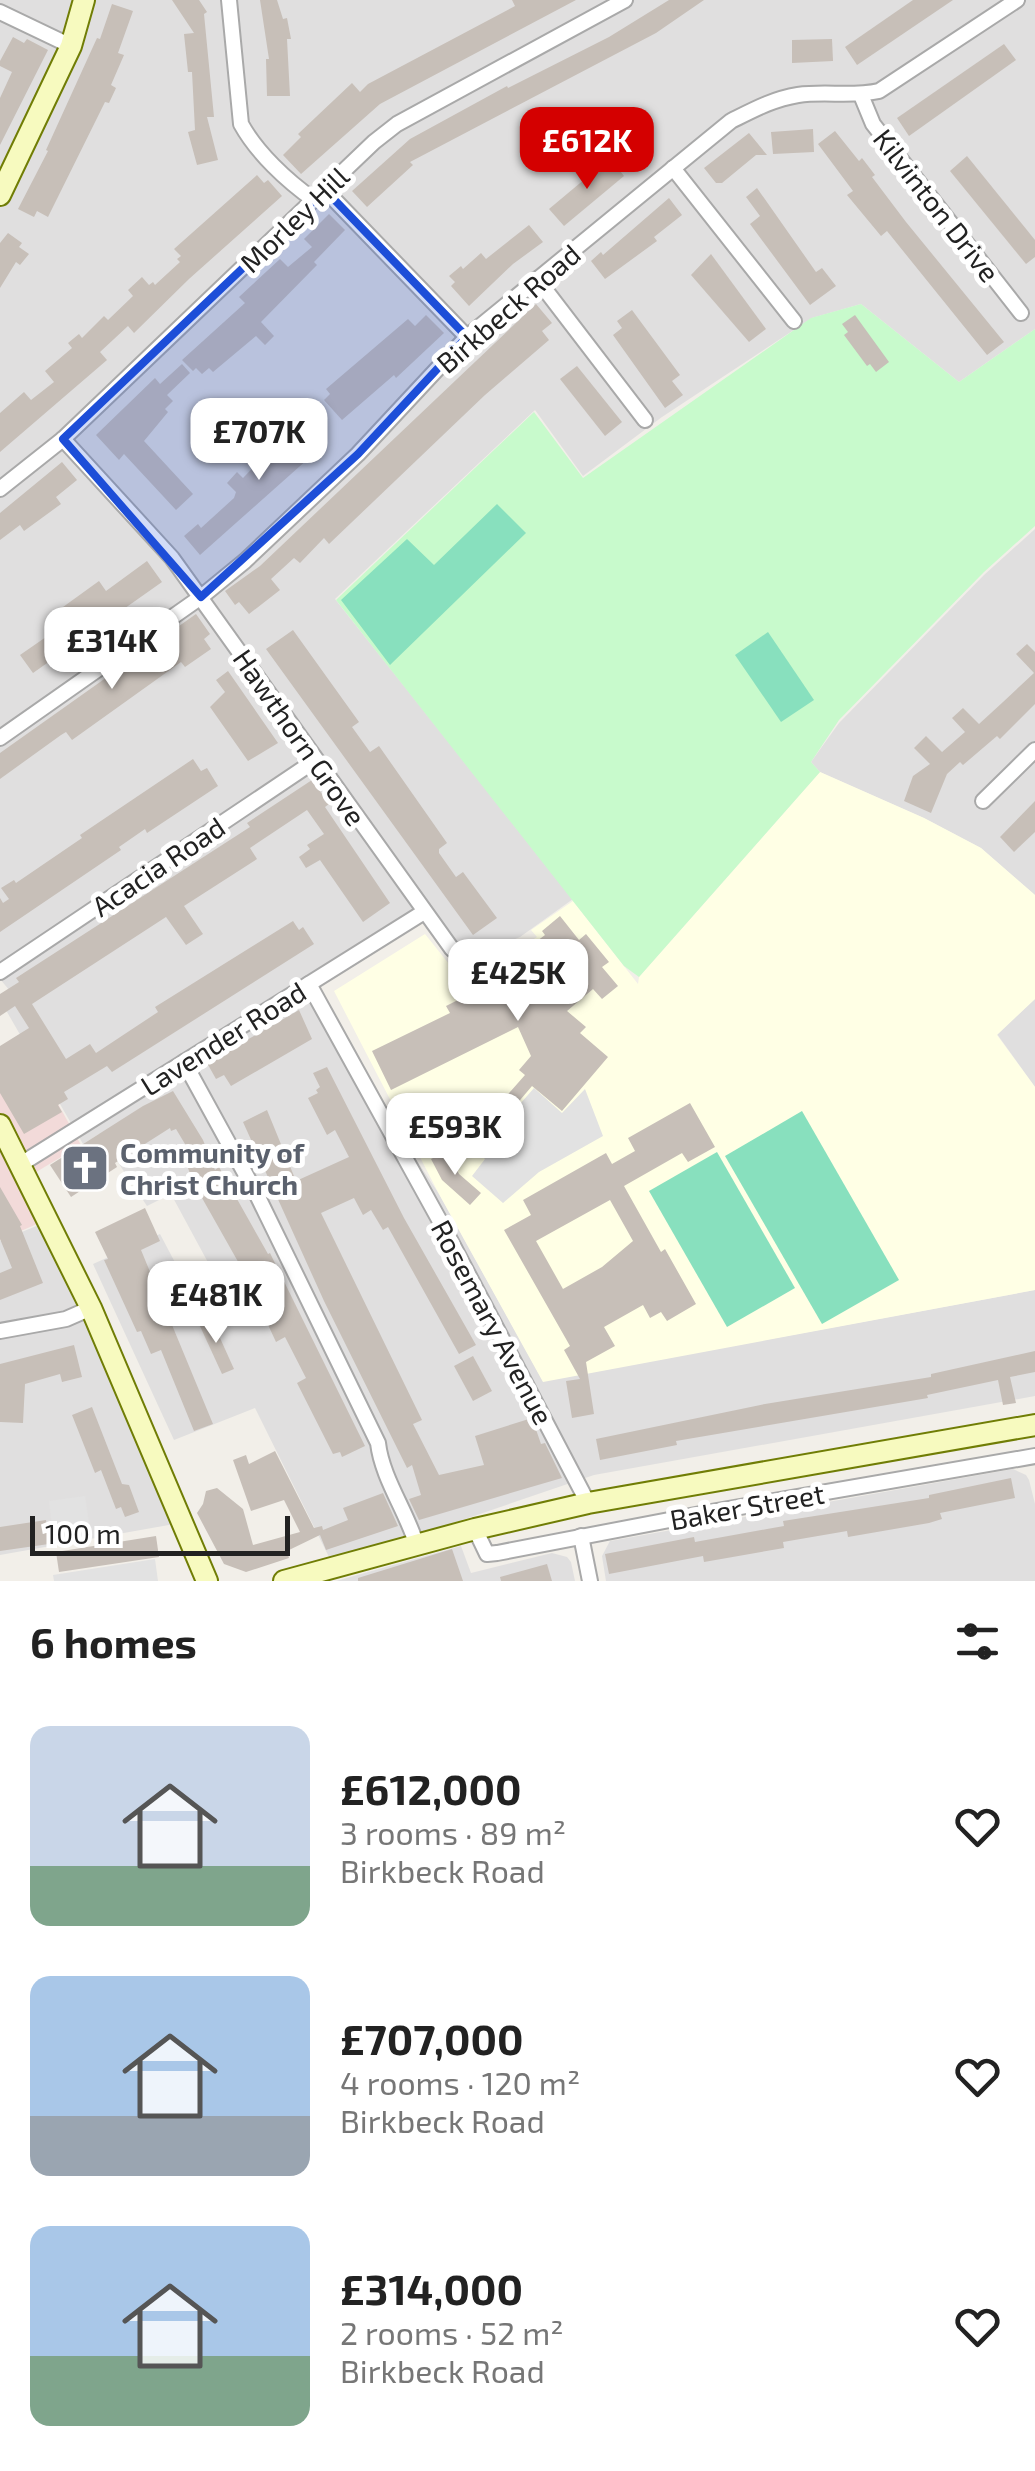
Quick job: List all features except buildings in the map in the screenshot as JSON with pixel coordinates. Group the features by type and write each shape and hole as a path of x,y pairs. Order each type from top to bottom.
{"street":[{"path":"1,191 70,46 84,0"},
{"path":"230,0 241,124 248,136 297,188 319,195 467,337"},
{"name":"Morley Hill","path":"0,489 63,439 397,124 625,0"},
{"name":"Kilvinton Drive","path":"1016,0 879,91 861,95 873,124 1022,313"},
{"path":"0,12 70,46"},
{"name":"Birkbeck Road","path":"0,738 201,597 245,561 358,454 467,337 731,121 772,100 802,94 861,95"},
{"path":"673,168 794,321"},
{"path":"537,279 645,420"},
{"name":"Hawthorn Grove","path":"63,439 172,558 452,949"},
{"path":"983,802 1035,750"},
{"name":"Acacia Road","path":"0,972 316,760"},
{"name":"Lavender Road","path":"21,1164 424,912"},
{"name":"Rosemary Avenue","path":"310,984 588,1503"},
{"path":"184,1062 258,1197 354,1393 409,1518 417,1546"},
{"path":"0,1125 91,1308 207,1581"},
{"path":"0,1332 66,1319 91,1308"},
{"name":"Baker Street","path":"284,1581 588,1503 1035,1425"},
{"name":"Baker Street","path":"475,1529 487,1554 1035,1456"},
{"path":"582,1536 590,1581"}],"highlighted area":[{"path":"325,190 467,337 358,454 201,597 63,439"}],"shaded area":[{"path":"0,0 1035,0 1035,329 959,382 861,304 812,318 662,417 583,476 535,410 335,599 573,899 520,937 465,960 424,918 317,986 382,1108 439,1194 543,1381 1035,1290 1035,1396 594,1475 421,1534 329,1557 255,1408 174,1440 93,1264 160,1234 197,1304 224,1292 171,1194 147,1206 99,1134 83,1144 3,1005 15,997 0,979"},
{"path":"1035,529 1035,895 981,848 820,772 811,762 839,723 984,575"},
{"path":"820,772 981,848 1035,895 1035,999 997,1035 1035,1087 1035,1290 543,1382 439,1194 334,991 425,934 449,964 465,965 518,949 537,937 531,930 573,901 638,984 639,977"},
{"path":"1035,999 1035,1087 997,1034"},
{"path":"21,1038 81,1145 33,1174 0,1117 0,1050"},
{"path":"534,1088 562,1113 585,1089 603,1136 539,1172 503,1203 472,1176 485,1159 478,1152"},
{"path":"0,1145 44,1221 0,1240"},
{"path":"46,1222 180,1523 0,1555 0,1241"},
{"path":"1013,1469 1026,1475 1035,1504 1035,1581 606,1581 602,1556 610,1541"},
{"path":"85,1496 90,1530 53,1535 49,1501"},
{"path":"461,1546 471,1573 552,1553 567,1557 575,1581 336,1581"},
{"path":"155,1559 158,1581 54,1581 53,1575"}],"green space":[{"path":"861,304 959,382 1035,329 1035,526 984,572 839,720 811,762 820,772 639,977 624,966 336,600 534,412 583,478 811,318"},
{"path":"497,504 526,533 390,665 341,600 407,539 434,565"},
{"path":"768,632 814,700 781,722 735,655"},
{"path":"802,1111 899,1280 822,1324 725,1156"},
{"path":"717,1152 795,1288 727,1327 649,1191"}],"place":[{"name":"Community of Christ Church","path":"85,1168"}]}
